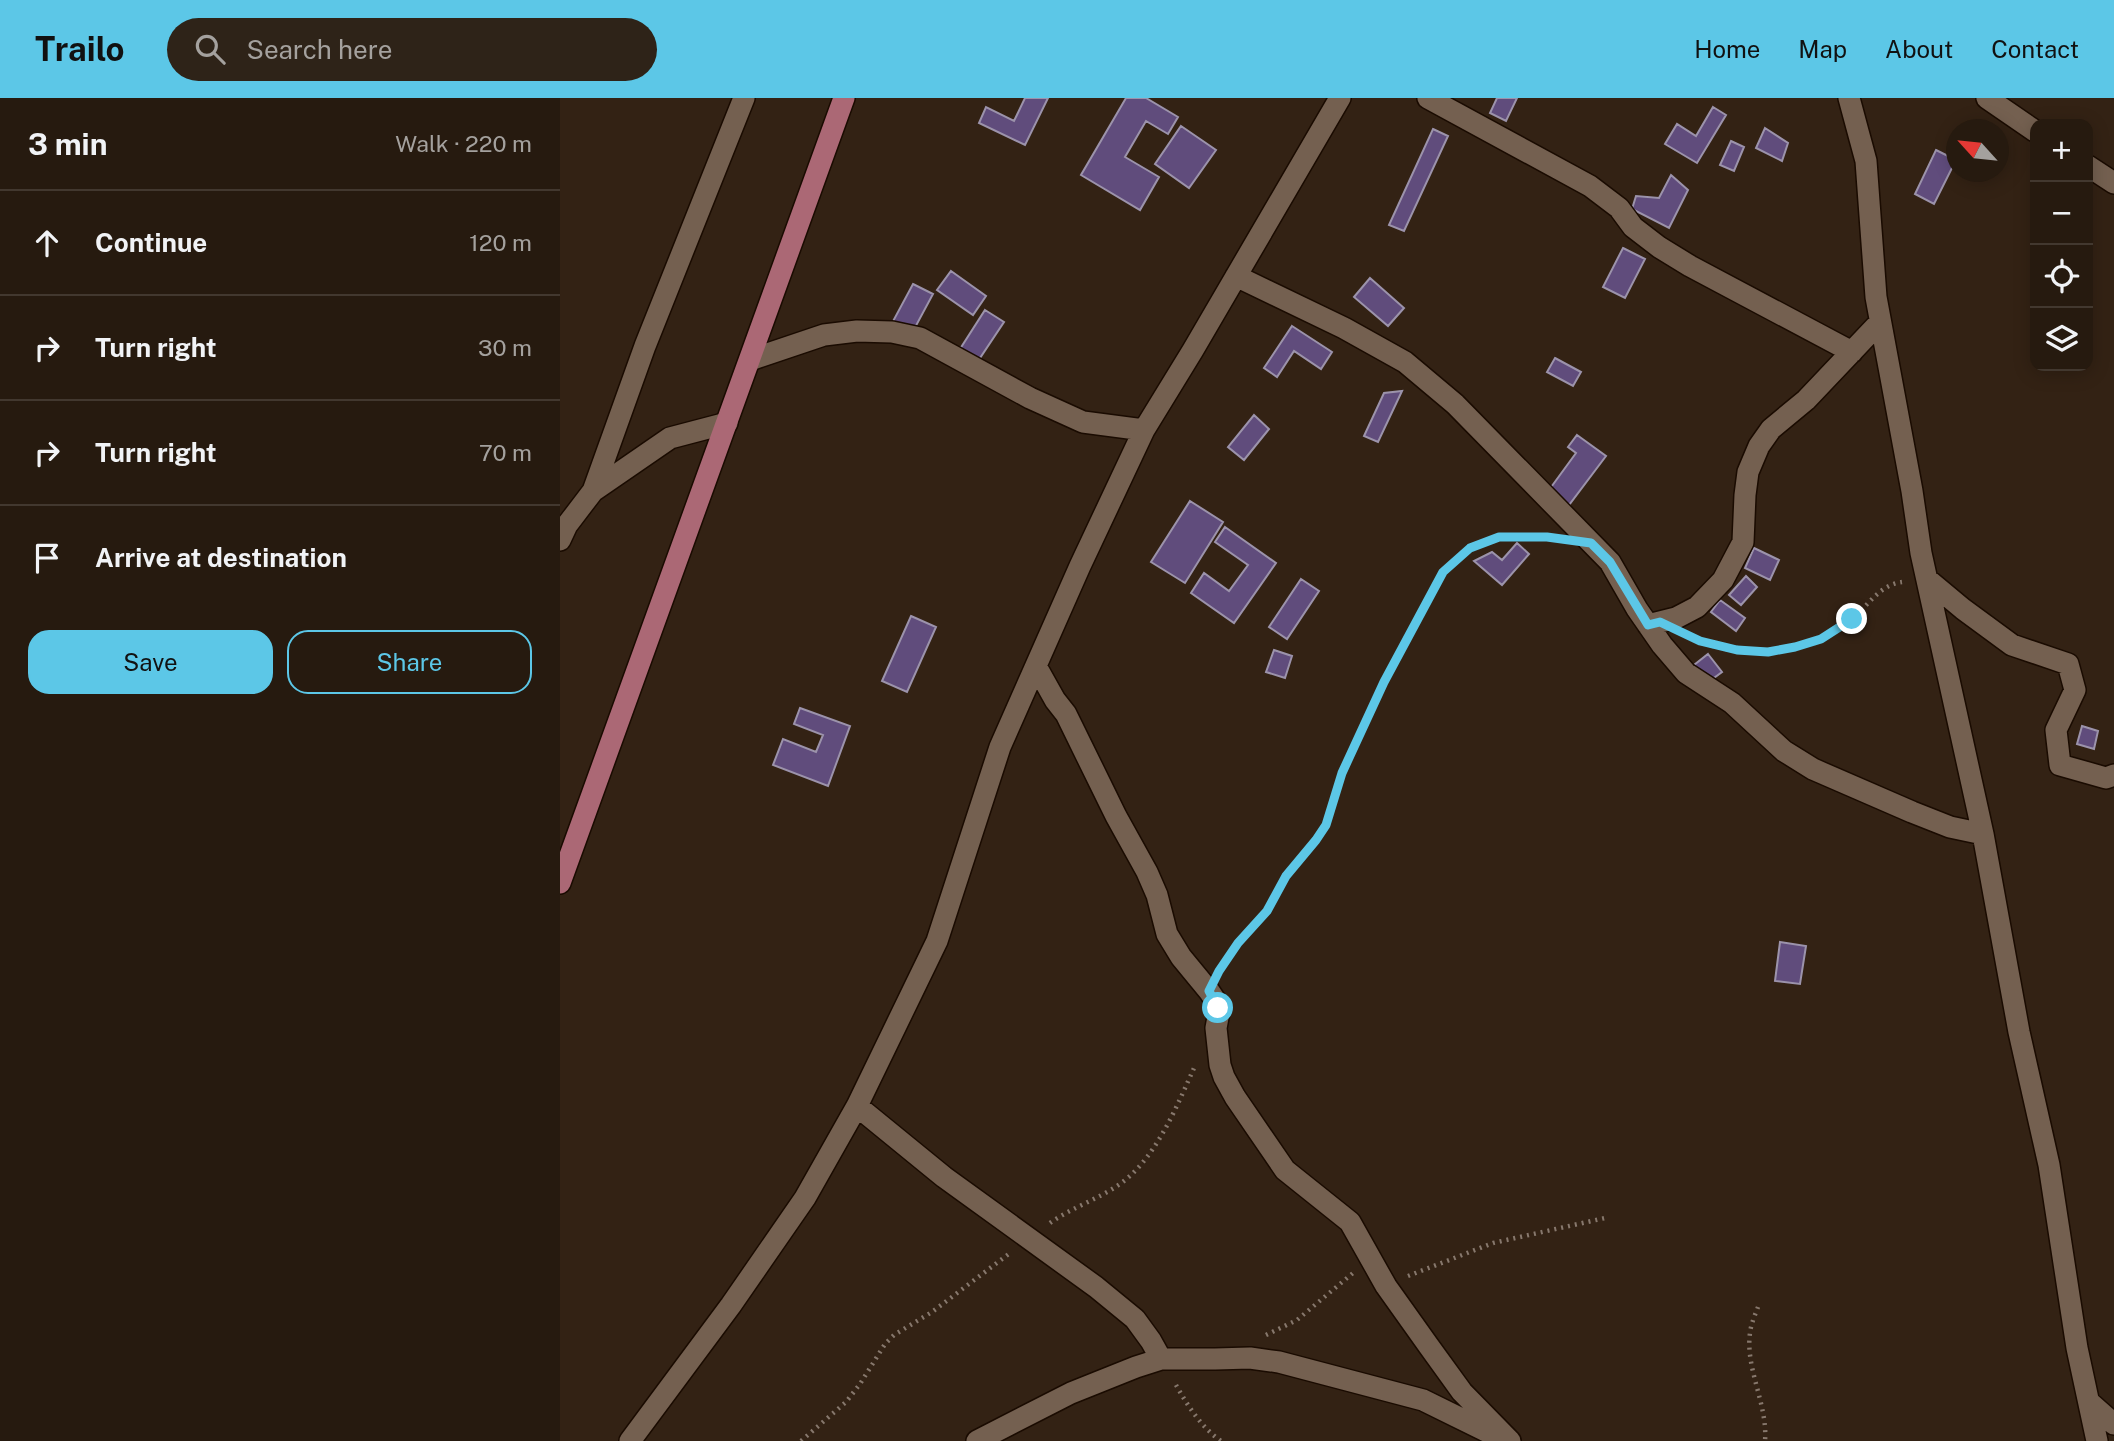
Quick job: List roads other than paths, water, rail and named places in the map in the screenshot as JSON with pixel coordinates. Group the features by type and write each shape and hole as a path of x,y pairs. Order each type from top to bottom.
{"main road":[{"path":"560,883 844,98"}],"street":[{"path":"560,540 567,525 593,491 645,346 744,98"},
{"path":"630,1441 731,1305 805,1198 857,1106 937,941 1000,747 1144,430 1340,98"},
{"path":"1429,98 1590,186 1619,208 1633,226 1659,247 1690,266 1852,352"},
{"path":"1849,98 1866,161 1876,297 1927,579 1983,834 2019,1032 2049,1165 2077,1348 2097,1441"},
{"path":"1987,98 2030,128"},
{"path":"2093,169 2114,183"},
{"path":"1236,276 1345,327 1405,362 1455,404 1610,562 1686,673 1732,703 1784,751 1813,769 1912,812 1950,827 1983,834"},
{"path":"1654,623 1676,618 1697,607 1723,580 1743,542 1748,472 1759,446 1771,429 1806,400 1880,322"},
{"path":"750,360 824,335 857,331 892,332 920,338 1030,398 1083,422 1144,430"},
{"path":"593,491 670,438 727,423"},
{"path":"1927,579 2012,645 2068,664 2075,690 2056,730 2060,765 2106,778 2114,775"},
{"path":"1036,666 1066,714 1147,872 1157,895 1167,934 1181,957 1209,991 1218,1008 1216,1028 1220,1065 1242,1107 1285,1170 1350,1222 1386,1286 1462,1392 1508,1441"},
{"path":"857,1106 944,1177 1096,1287 1135,1319 1161,1359"},
{"path":"977,1441 1071,1393 1161,1359 1250,1359 1279,1362 1423,1400 1508,1441"},
{"path":"2089,1402 2114,1424"}]}
